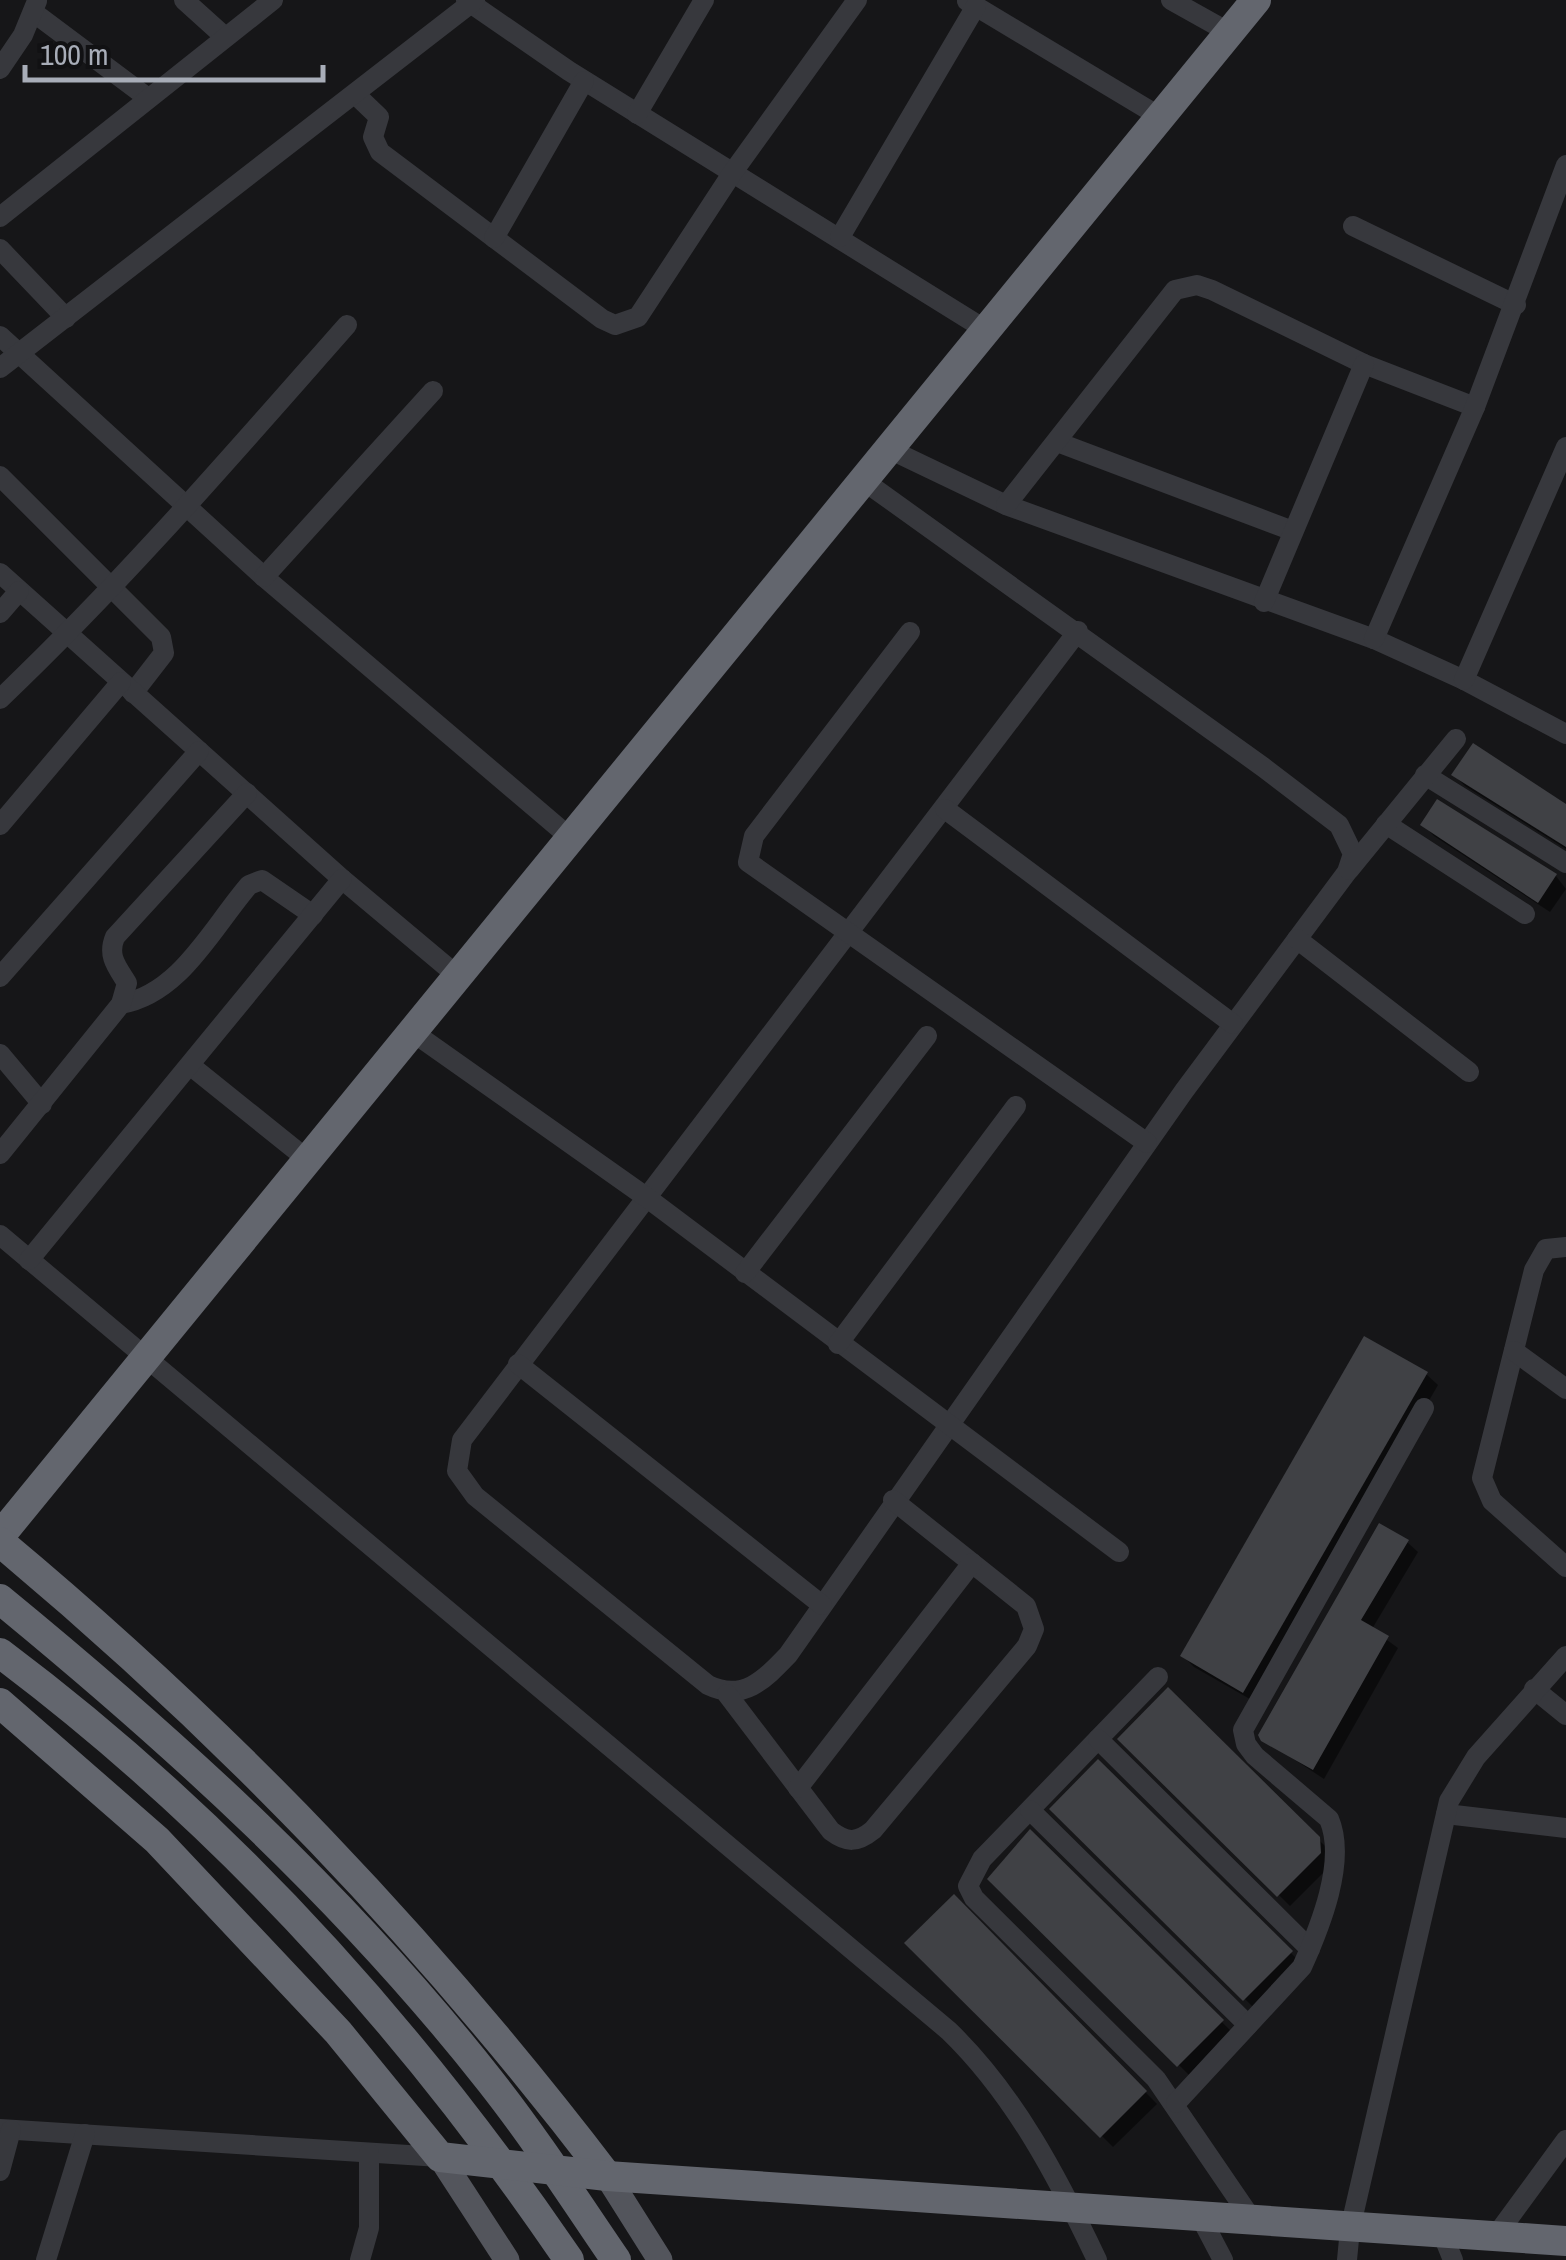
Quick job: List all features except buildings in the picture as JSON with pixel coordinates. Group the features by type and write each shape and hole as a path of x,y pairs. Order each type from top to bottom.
{"highway":[{"path":"606,2176 528,2074 388,1908 212,1728 0,1539 143,1356 460,978 1256,0"},
{"path":"0,1599 187,1756 290,1856 430,2009 520,2122 616,2260"},
{"path":"0,1653 128,1756 329,1954 471,2124 568,2260"},
{"path":"0,1703 170,1854 338,2032 440,2158 606,2176 1350,2229 1448,2247 1495,2238 1565,2244"}],"main road":[{"path":"440,2158 504,2259"},
{"path":"606,2176 660,2260"}],"street":[{"path":"184,0 226,37"},
{"path":"0,217 273,0"},
{"path":"637,114 704,0"},
{"path":"355,94 379,118 373,137 380,152 602,320 626,324 638,317 733,172 857,0"},
{"path":"1171,0 1230,32"},
{"path":"0,368 470,1 584,81 840,236 986,330"},
{"path":"840,236 971,3 1162,118"},
{"path":"0,69 35,6 148,98"},
{"path":"494,238 584,81"},
{"path":"1374,639 1475,407 1566,165"},
{"path":"1353,226 1516,305"},
{"path":"0,249 66,318"},
{"path":"1006,505 1175,290 1184,285 1212,290 1364,364 1475,407"},
{"path":"0,699 66,636 186,507 347,325"},
{"path":"0,336 264,577 573,840"},
{"path":"1264,602 1364,364"},
{"path":"264,577 433,391"},
{"path":"1057,442 1293,531"},
{"path":"1464,680 1566,447"},
{"path":"889,449 1006,505 1374,639 1464,680 1566,734"},
{"path":"0,476 165,644 160,660 127,687 0,825"},
{"path":"864,481 1078,631 1339,826 1353,854 1347,872"},
{"path":"0,573 66,636 460,978"},
{"path":"0,613 19,591"},
{"path":"893,1500 1033,1617 1027,1646 873,1830 860,1840 844,1841 831,1831 727,1694 708,1686 475,1496 457,1470 462,1440 518,1364 852,933 1078,631"},
{"path":"910,632 748,850 748,862 1146,1143"},
{"path":"727,1694 748,1690 768,1676 822,1606 1146,1143 1347,872 1456,738"},
{"path":"0,977 199,751"},
{"path":"1425,775 1566,863"},
{"path":"0,1154 120,1004 127,983 110,948 115,937 247,792"},
{"path":"945,809 1234,1024"},
{"path":"1386,824 1525,914"},
{"path":"29,1260 342,879"},
{"path":"120,1004 142,1000 168,984 249,885 262,880 276,885 313,914"},
{"path":"1297,939 1469,1072"},
{"path":"414,1033 646,1197 945,1426 1119,1552"},
{"path":"745,1273 927,1036"},
{"path":"0,1054 42,1104"},
{"path":"191,1066 308,1160"},
{"path":"838,1344 1016,1106"},
{"path":"0,1235 949,2032 997,2082 1072,2208 1098,2260"},
{"path":"1566,1247 1546,1248 1540,1256 1483,1465 1484,1490 1566,1567"},
{"path":"1514,1351 1566,1389"},
{"path":"518,1364 822,1606"},
{"path":"1176,2102 1302,1967 1310,1948 1334,1866 1335,1834 1329,1819 1255,1756 1246,1744 1244,1730 1424,1408"},
{"path":"798,1788 972,1563"},
{"path":"1347,2260 1350,2229 1446,1814 1458,1781 1566,1656"},
{"path":"1158,1677 971,1872 968,1886 974,1898 1176,2102 1253,2221"},
{"path":"1534,1689 1566,1714"},
{"path":"1098,1739 1310,1948"},
{"path":"1030,1810 1248,2024"},
{"path":"1446,1814 1566,1828"},
{"path":"0,2171 6,2129 440,2158"},
{"path":"46,2260 85,2134"},
{"path":"1495,2238 1566,2140"},
{"path":"360,2260 370,2228 370,2153"},
{"path":"1201,2218 1223,2260"}]}
